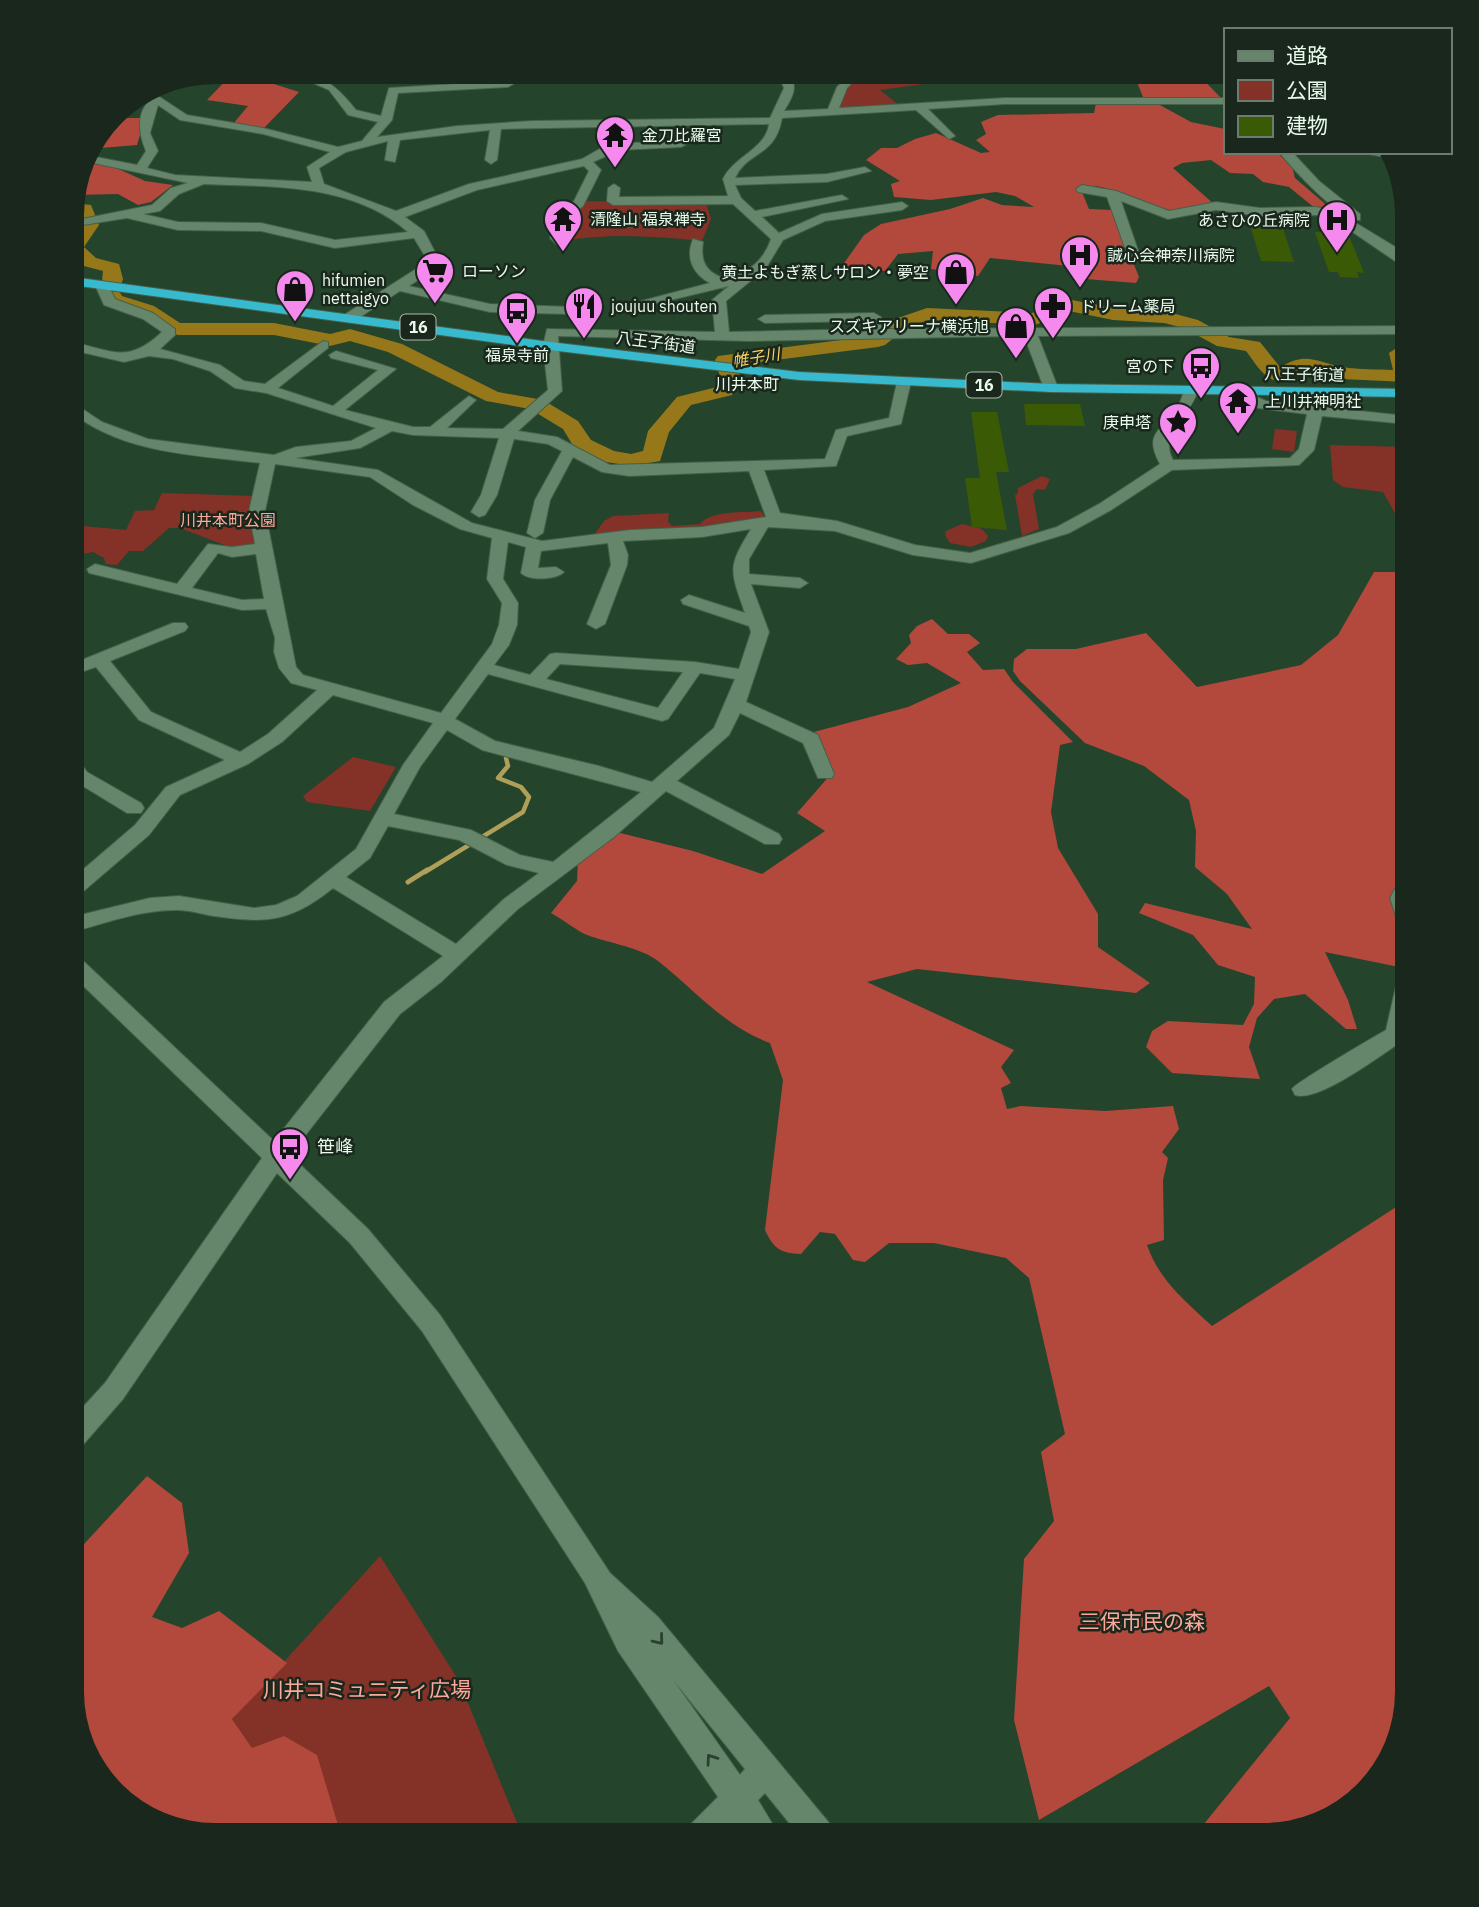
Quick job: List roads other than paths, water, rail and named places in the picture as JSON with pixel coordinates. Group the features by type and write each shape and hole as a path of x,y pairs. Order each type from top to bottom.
{"highway":[{"name":"八王子街道","path":"84,283 349,318 551,339 646,358 736,369 904,382 1051,388 1395,393"}],"street":[{"path":"323,84 333,88 352,113 386,120"},
{"path":"368,141 386,120 393,90 508,84"},
{"path":"778,237 736,200 731,194 730,182 734,167 772,137 791,84"},
{"path":"832,112 845,84"},
{"path":"1088,84 1098,101"},
{"path":"139,172 152,151 144,133 150,106 157,101 184,118 263,131 337,150"},
{"path":"319,186 313,167 337,150 395,137 559,123 777,118 1005,101 1224,101"},
{"path":"918,106 948,136"},
{"path":"648,145 664,122"},
{"path":"491,160 496,128"},
{"path":"391,160 395,137"},
{"path":"398,215 473,187 586,162 595,153 609,148 681,145"},
{"path":"1287,154 1315,184 1395,248"},
{"path":"97,159 139,172 175,179 319,186 398,215 420,234 431,256 429,264 349,318"},
{"path":"560,242 556,238 562,216 579,203 595,170 586,162"},
{"path":"730,182 827,178 865,171"},
{"path":"84,220 131,215 156,208 175,191 203,181"},
{"path":"614,188 613,201 736,200"},
{"path":"1082,189 1112,194 1168,215 1216,206 1259,212 1316,211 1336,215 1395,255"},
{"path":"1112,194 1136,258"},
{"path":"753,215 842,199"},
{"path":"722,336 719,300 769,255 778,237 822,218 902,206"},
{"path":"252,227 259,211"},
{"path":"203,226 211,212"},
{"path":"131,215 178,226 252,227 335,244 420,234"},
{"path":"696,242 696,263 702,274 721,282"},
{"path":"629,306 747,277"},
{"path":"110,286 109,302 148,316 170,332 149,352"},
{"path":"398,287 490,308 569,310"},
{"path":"479,512 486,503 511,434 509,431 555,391 550,310"},
{"path":"765,319 874,317 876,333"},
{"path":"551,339 810,337 876,333 1144,334 1215,329 1395,330"},
{"path":"1030,334 1051,388"},
{"path":"646,358 673,336"},
{"path":"268,389 323,345"},
{"path":"84,349 124,358 149,352 197,362 215,368 240,385 268,389 390,426 433,432 511,434 552,440 607,469 674,471 831,463 841,433 897,421 904,382"},
{"path":"335,411 389,369 336,355"},
{"path":"1168,465 1158,439 1161,431 1184,412 1191,390"},
{"path":"1232,390 1263,405 1315,413 1395,419"},
{"path":"433,432 469,400"},
{"path":"84,415 97,425 142,442 169,448 272,459 384,477 419,502 466,526 500,537 535,539 563,545 614,537 702,532 763,522 796,522 837,526 913,550 971,558 1063,530 1105,507 1168,465 1294,462 1306,450 1315,413"},
{"path":"272,459 314,449 355,445 390,426"},
{"path":"556,572 529,573 537,517 553,477 571,449"},
{"path":"272,459 257,511 273,604 284,638 283,652 288,668 297,679 444,720 489,746 658,785 772,839"},
{"path":"755,467 774,517 796,522"},
{"path":"84,1425 114,1391 275,1157 392,1008 458,955 486,924 607,832 722,731 736,704 743,675 747,672 760,632 741,578 741,559 763,522"},
{"path":"84,920 92,916 179,903 254,915 279,912 304,901 363,853 411,765 500,645 508,625 510,603 495,579 500,537"},
{"path":"596,624 618,565 620,555 614,537"},
{"path":"182,589 214,548 232,552 263,548"},
{"path":"95,569 242,605 273,604"},
{"path":"741,578 800,583"},
{"path":"689,600 755,622"},
{"path":"84,665 179,627"},
{"path":"534,681 556,658 695,667 743,675"},
{"path":"99,659 145,716 242,760"},
{"path":"485,668 663,715 695,667"},
{"path":"84,880 142,830 163,807 173,791 242,760 275,738 330,688"},
{"path":"736,704 811,740 825,774"},
{"path":"84,778 134,808"},
{"path":"382,818 464,835 514,860 557,870"},
{"path":"334,879 458,955"},
{"path":"84,974 359,1236 431,1323 595,1573 628,1641 755,1823"},
{"path":"1303,1089 1339,1071 1395,1035"},
{"path":"595,1573 648,1627 810,1823"},
{"path":"714,1823 767,1769"}],"waterway":[{"name":"帷子川","path":"84,209 90,225 84,234"},
{"name":"帷子川","path":"84,257 90,262 112,268 114,279 110,291 115,300 147,310 157,315 166,325 178,329 274,329 330,340 350,335 395,348 493,397 536,404 571,425 583,444 608,456 631,460 652,456 659,431 684,401 725,391 731,380 725,360 791,354 878,341 899,324 927,314 1035,319 1067,305 1113,314 1164,317 1191,324 1224,342 1253,346 1274,374 1281,375 1298,365 1310,363 1341,373 1395,377"},
{"path":"425,872 523,812 529,797 521,787 498,778 508,766 506,758"},
{"path":"408,882 427,870"}],"place":[{"name":"金刀比羅宮","path":"615,169"},
{"name":"清隆山 福泉禅寺","path":"563,253"},
{"name":"あさひの丘病院","path":"1337,254"},
{"name":"誠心会神奈川病院","path":"1080,289"},
{"name":"ローソン","path":"435,305"},
{"name":"黄土よもぎ蒸しサロン・夢空","path":"956,306"},
{"name":"hifumien nettaigyo","path":"295,323"},
{"name":"joujuu shouten","path":"584,340"},
{"name":"ドリーム薬局","path":"1053,340"},
{"name":"福泉寺前","path":"517,345"},
{"name":"スズキアリーナ横浜旭","path":"1016,360"},
{"name":"宮の下","path":"1201,400"},
{"name":"上川井神明社","path":"1238,435"},
{"name":"庚申塔","path":"1178,456"},
{"name":"笹峰","path":"290,1181"}],"district":[{"name":"川井本町","path":"747,384"}],"park label":[{"name":"川井本町公園","path":"228,520"},
{"name":"三保市民の森","path":"1142,1622"},
{"name":"川井コミュニティ広場","path":"367,1690"}]}
